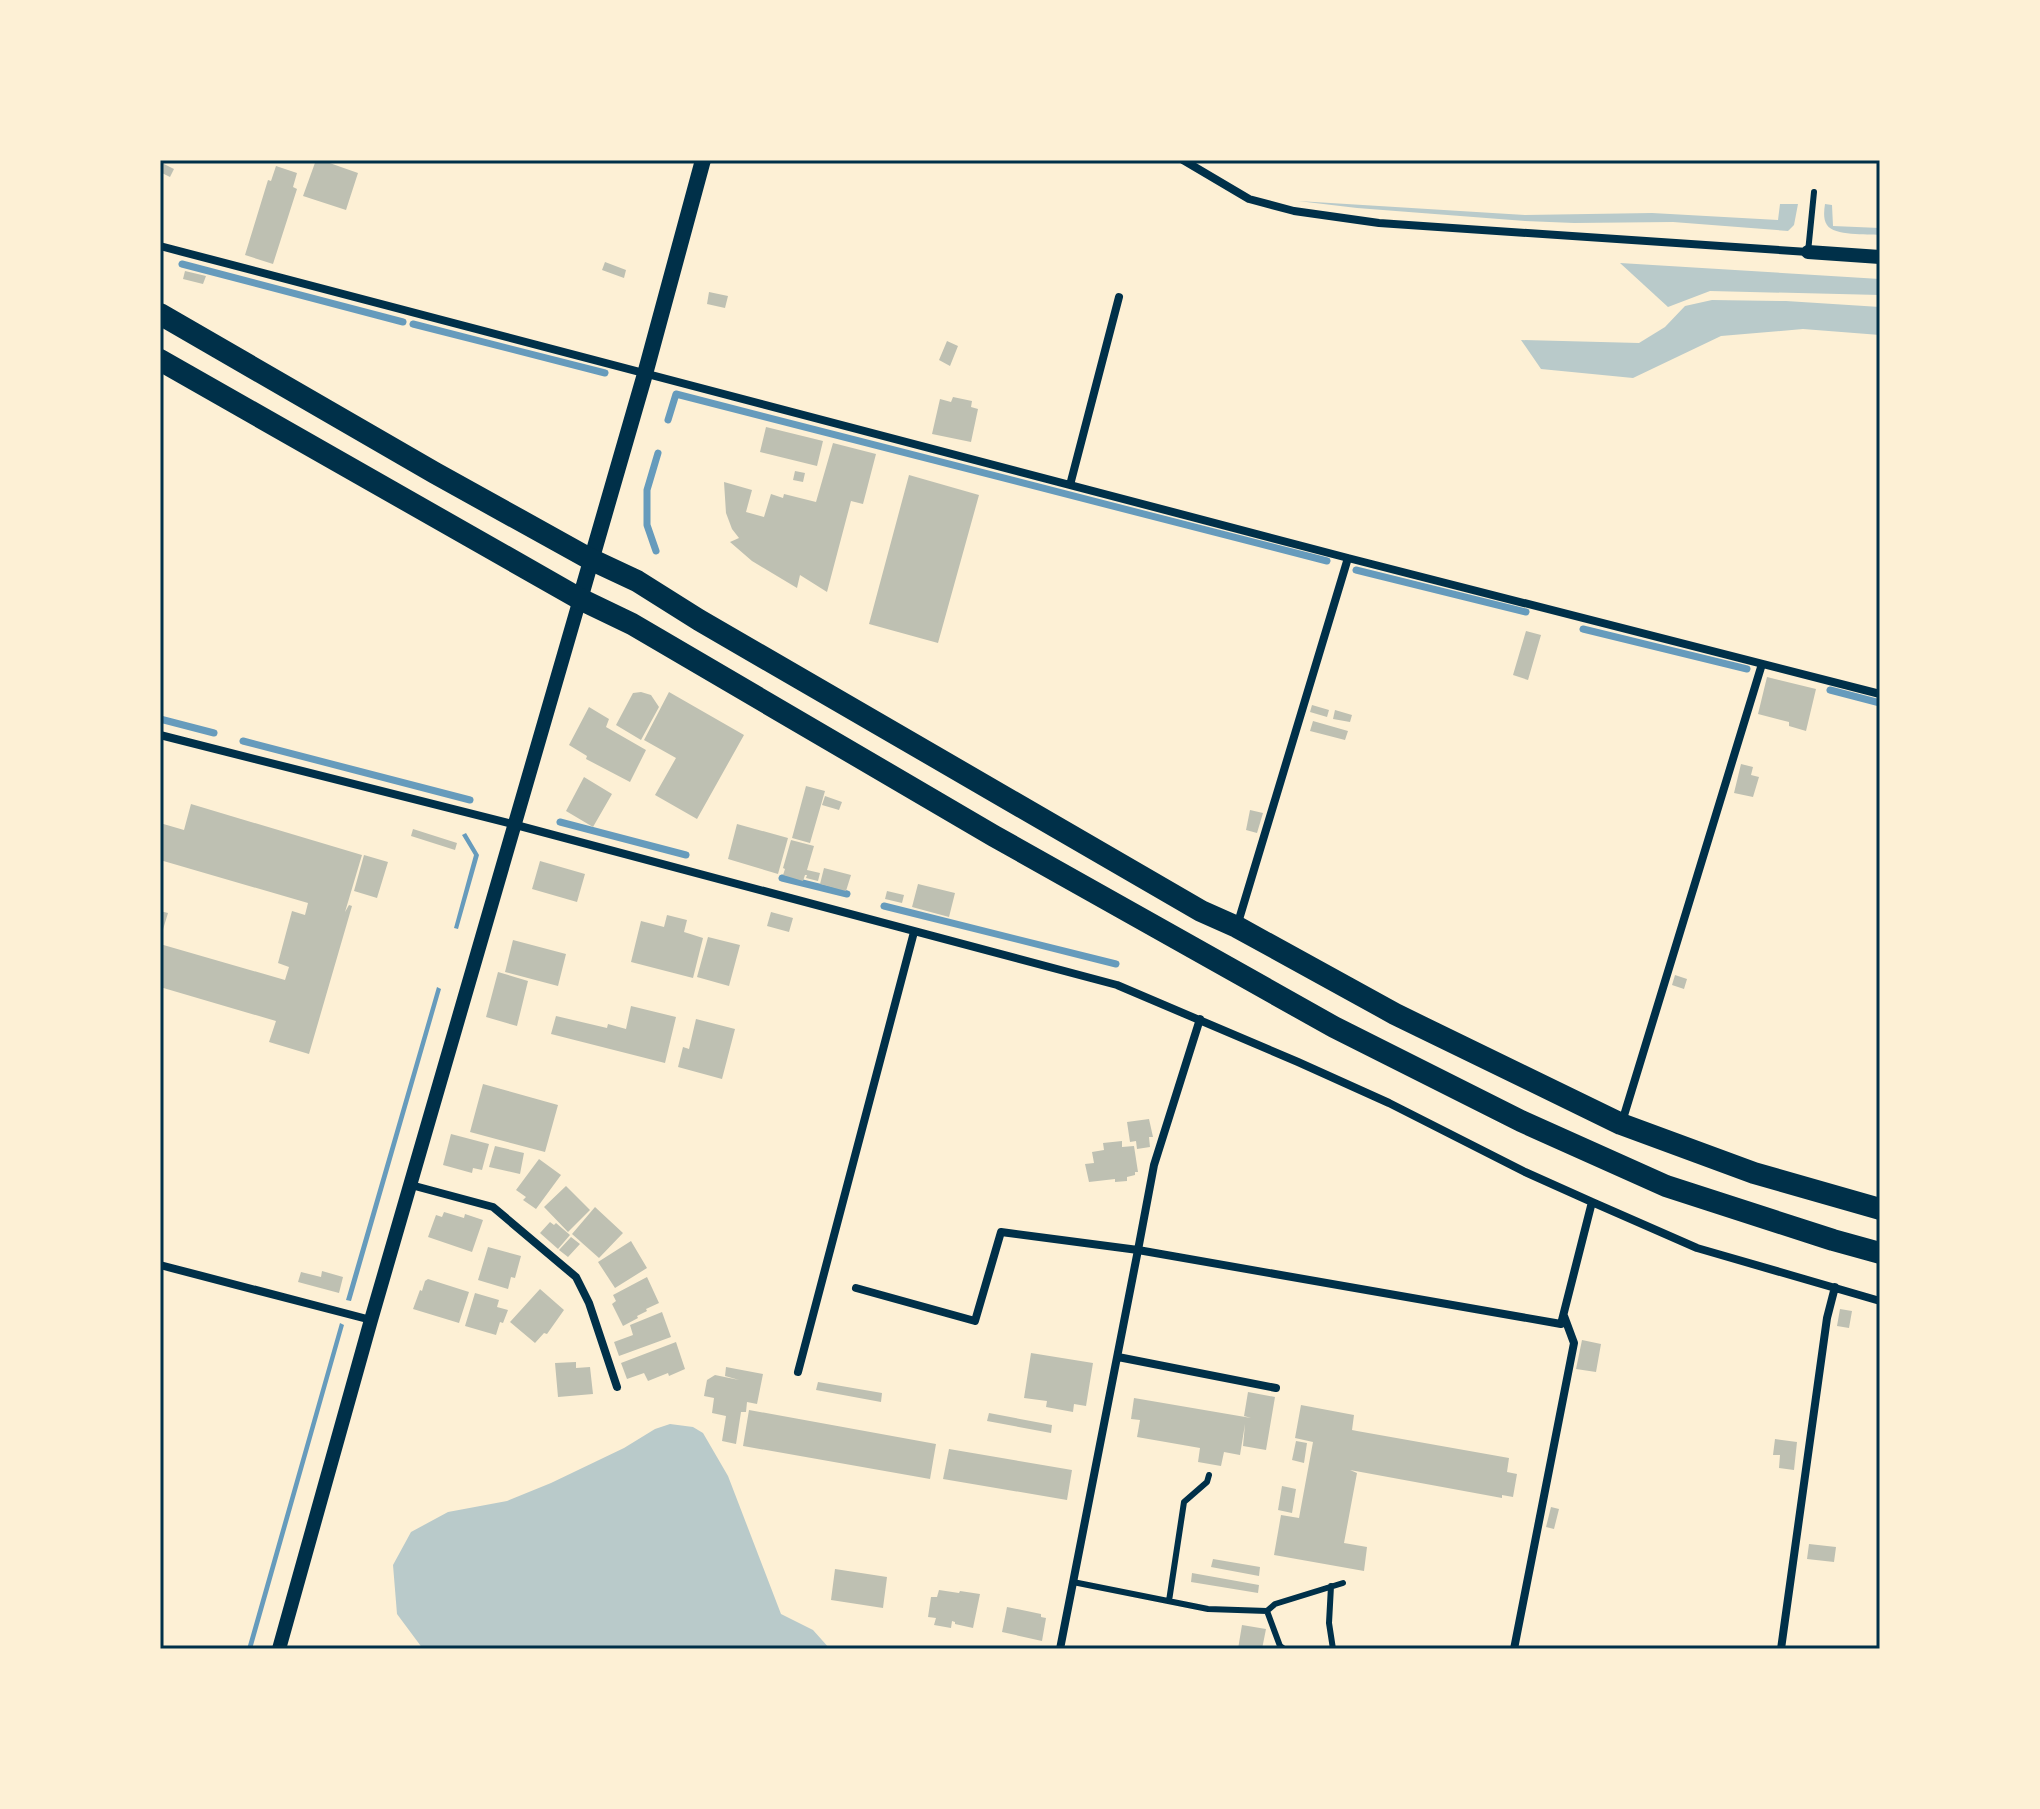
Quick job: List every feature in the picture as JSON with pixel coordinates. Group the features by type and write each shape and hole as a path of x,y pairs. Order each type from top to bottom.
{"highway":[{"path":"160,314 435,473 590,559 637,581 1201,911 1237,927 1395,1014 1621,1124 1754,1173 1880,1209"},
{"path":"160,360 580,599 632,624 994,836 1334,1027 1507,1114 1666,1186 1880,1253"}],"main road":[{"path":"580,599 703,160"}],"street":[{"path":"1183,160 1249,199 1294,211 1395,224 1880,257"},
{"path":"160,246 1348,558 1880,694"},
{"path":"1070,485 1119,297"},
{"path":"1237,927 1348,558"},
{"path":"279,1649 580,599"},
{"path":"1621,1124 1762,664"},
{"path":"160,735 516,825 1117,985 1376,1097 1525,1172 1697,1248 1880,1301"},
{"path":"798,1372 914,932"},
{"path":"1060,1649 1154,1165 1200,1019"},
{"path":"411,1185 493,1207 576,1277 589,1303 617,1387"},
{"path":"856,1288 975,1321 1001,1232 1138,1250 1561,1324 1592,1202"},
{"path":"160,1265 371,1320"},
{"path":"1781,1649 1827,1318 1835,1287"},
{"path":"1514,1649 1574,1343 1563,1315"},
{"path":"1118,1357 1276,1388"}],"lane":[{"path":"1808,252 1814,192"},
{"path":"1169,1601 1184,1502 1207,1482 1209,1475"},
{"path":"1073,1582 1208,1609 1267,1611 1275,1604 1343,1583"},
{"path":"1331,1586 1329,1623 1333,1649"},
{"path":"1267,1611 1280,1646 1284,1649"}],"shaded area":[{"path":"1298,201 1525,215 1652,213 1778,220 1780,204 1798,204 1794,225 1788,231 1673,222 1525,221"},
{"path":"1825,204 1832,205 1833,226 1880,228 1880,235 1843,233 1831,229 1825,220"},
{"path":"1620,263 1880,279 1880,295 1710,291 1668,307"},
{"path":"1712,300 1880,307 1880,335 1803,329 1721,336 1633,378 1541,369 1521,340 1639,343 1665,327 1685,306"},
{"path":"670,1424 693,1427 703,1433 728,1476 781,1614 813,1630 830,1649 423,1649 397,1614 393,1565 411,1532 448,1512 507,1501 551,1483"}],"water":[{"path":"466,833 479,855 458,929 454,928 474,855 462,835"},
{"path":"437,987 441,989 351,1301 346,1300"},
{"path":"340,1323 344,1325 252,1649 247,1649"}],"building":[{"path":"316,160 358,173 346,210 303,196"},
{"path":"160,162 174,169 170,177 160,172"},
{"path":"276,166 297,173 293,187 297,189 273,264 245,255 268,180 271,181"},
{"path":"605,262 626,270 624,278 602,270"},
{"path":"185,271 206,276 203,284 183,279"},
{"path":"709,292 728,296 725,308 707,304"},
{"path":"947,341 958,346 950,366 939,360"},
{"path":"953,397 972,401 971,407 978,409 971,442 932,434 940,399 951,402"},
{"path":"766,427 823,441 817,466 760,452"},
{"path":"833,443 876,454 863,504 851,501 827,592 800,575 797,588 752,561 730,542 739,538 726,513 724,482 752,490 746,512 764,517 771,494 816,502"},
{"path":"795,471 805,473 803,482 793,480"},
{"path":"909,475 979,495 938,643 869,624"},
{"path":"1526,631 1541,635 1528,680 1513,675"},
{"path":"1767,677 1816,689 1806,731 1789,726 1789,722 1758,714"},
{"path":"669,692 744,735 697,819 655,795 676,758 644,740"},
{"path":"633,693 651,695 659,707 641,740 616,725"},
{"path":"1312,705 1329,710 1327,717 1310,712"},
{"path":"589,707 609,719 606,727 646,750 630,782 586,759 587,756 569,745"},
{"path":"1335,710 1352,715 1350,722 1333,719"},
{"path":"1313,721 1348,731 1345,740 1310,731"},
{"path":"1741,764 1753,767 1751,775 1759,777 1753,797 1734,793"},
{"path":"584,777 612,794 593,827 566,811"},
{"path":"806,786 825,791 810,843 792,838"},
{"path":"825,796 842,802 839,810 822,805"},
{"path":"191,804 362,855 345,912 349,905 352,906 309,1054 269,1042 276,1021 160,987 160,944 285,980 289,967 278,963 292,911 305,915 308,903 160,860 160,823 184,830"},
{"path":"1250,810 1263,813 1257,833 1246,830"},
{"path":"737,824 788,838 778,874 728,859"},
{"path":"413,829 457,843 455,850 411,836"},
{"path":"791,840 814,846 807,870 820,873 818,881 806,878 807,875 803,881 783,875"},
{"path":"364,855 388,862 377,898 354,891"},
{"path":"540,861 585,874 577,902 532,889"},
{"path":"824,868 851,875 846,891 820,884"},
{"path":"918,884 955,893 949,917 912,907"},
{"path":"887,891 904,895 902,903 885,899"},
{"path":"160,911 168,913 161,936 160,936"},
{"path":"771,912 793,918 789,932 767,926"},
{"path":"667,915 687,920 684,932 703,938 693,978 631,962 641,921 664,927"},
{"path":"708,937 740,945 729,986 697,977"},
{"path":"513,940 566,954 558,986 505,972"},
{"path":"498,972 528,981 517,1026 486,1017"},
{"path":"1675,975 1687,979 1684,989 1672,985"},
{"path":"631,1006 676,1017 665,1063 551,1034 556,1016 607,1028 608,1024 626,1029"},
{"path":"696,1019 735,1029 722,1079 678,1067 683,1047 689,1049"},
{"path":"483,1084 558,1105 545,1152 470,1132"},
{"path":"1149,1119 1153,1137 1149,1137 1150,1147 1137,1149 1136,1141 1130,1142 1127,1122"},
{"path":"451,1134 489,1144 482,1170 473,1168 472,1173 443,1165"},
{"path":"1122,1141 1122,1147 1134,1146 1138,1172 1127,1177 1127,1181 1089,1182 1085,1164 1094,1163 1092,1152 1104,1150 1103,1143"},
{"path":"495,1146 524,1153 520,1174 489,1167"},
{"path":"539,1159 561,1175 536,1209 523,1200 526,1197 516,1190"},
{"path":"566,1186 590,1210 568,1232 544,1207"},
{"path":"595,1207 623,1233 599,1258 572,1234"},
{"path":"444,1212 483,1220 472,1252 428,1237 436,1215 442,1217"},
{"path":"550,1222 556,1223 570,1235 558,1249 540,1233"},
{"path":"571,1237 580,1244 568,1257 559,1250"},
{"path":"631,1241 647,1268 615,1288 598,1262"},
{"path":"488,1247 521,1256 515,1278 511,1277 508,1289 478,1280"},
{"path":"322,1271 343,1277 339,1293 298,1282 301,1272 321,1277"},
{"path":"647,1277 659,1303 623,1326 612,1304 616,1301 613,1295"},
{"path":"428,1279 469,1292 459,1323 413,1309"},
{"path":"540,1289 564,1310 547,1334 544,1333 535,1343 510,1322"},
{"path":"475,1293 499,1300 497,1307 508,1310 496,1335 465,1326"},
{"path":"1840,1309 1852,1311 1849,1328 1837,1326"},
{"path":"662,1312 671,1337 619,1356 614,1342 633,1335 630,1325"},
{"path":"1582,1340 1601,1344 1596,1372 1576,1369"},
{"path":"676,1342 685,1369 648,1381 644,1373 627,1379 621,1363"},
{"path":"1031,1353 1093,1363 1086,1406 1074,1404 1073,1412 1046,1407 1047,1401 1024,1398"},
{"path":"576,1362 576,1368 590,1367 593,1394 558,1397 555,1363"},
{"path":"726,1367 763,1374 757,1404 747,1402 746,1412 741,1412 736,1444 722,1441 726,1416 712,1413 714,1398 704,1396 707,1380 715,1375 739,1380 725,1376"},
{"path":"818,1382 882,1393 881,1402 816,1390"},
{"path":"1248,1392 1275,1397 1266,1450 1243,1446 1245,1424 1240,1455 1224,1452 1221,1466 1198,1462 1200,1448 1137,1437 1140,1420 1131,1419 1134,1398 1251,1418 1244,1416"},
{"path":"1301,1405 1354,1415 1352,1430 1509,1458 1507,1472 1517,1474 1513,1497 1502,1495 1502,1498 1350,1470 1357,1473 1344,1543 1367,1547 1364,1571 1274,1555 1281,1515 1299,1518 1313,1442 1295,1438"},
{"path":"749,1410 936,1444 930,1479 743,1446"},
{"path":"989,1413 1052,1425 1051,1433 987,1421"},
{"path":"1775,1439 1797,1442 1794,1470 1779,1468 1780,1455 1773,1455"},
{"path":"1296,1441 1307,1443 1304,1463 1292,1460"},
{"path":"949,1449 1072,1470 1067,1500 943,1479"},
{"path":"1282,1486 1296,1489 1292,1513 1278,1510"},
{"path":"1551,1507 1559,1509 1554,1529 1546,1527"},
{"path":"1809,1544 1836,1547 1834,1562 1807,1559"},
{"path":"1213,1559 1260,1567 1259,1576 1211,1567"},
{"path":"835,1569 887,1577 883,1608 831,1600"},
{"path":"1192,1573 1259,1585 1258,1593 1191,1582"},
{"path":"939,1590 980,1594 973,1628 952,1621 951,1628 934,1625 936,1618 928,1617 931,1597 937,1597"},
{"path":"1007,1607 1041,1614 1046,1618 1042,1641 1002,1632"},
{"path":"1242,1625 1266,1629 1262,1649 1238,1649"}],"waterway":[{"path":"182,264 403,322"},
{"path":"413,324 605,373"},
{"path":"668,420 676,394 1327,561"},
{"path":"656,551 647,525 647,490 658,453"},
{"path":"1356,570 1526,612"},
{"path":"1583,629 1747,669"},
{"path":"1830,690 1880,703"},
{"path":"160,719 214,733"},
{"path":"243,741 470,800"},
{"path":"560,822 686,855"},
{"path":"782,878 847,894"},
{"path":"884,906 1116,964"}]}
